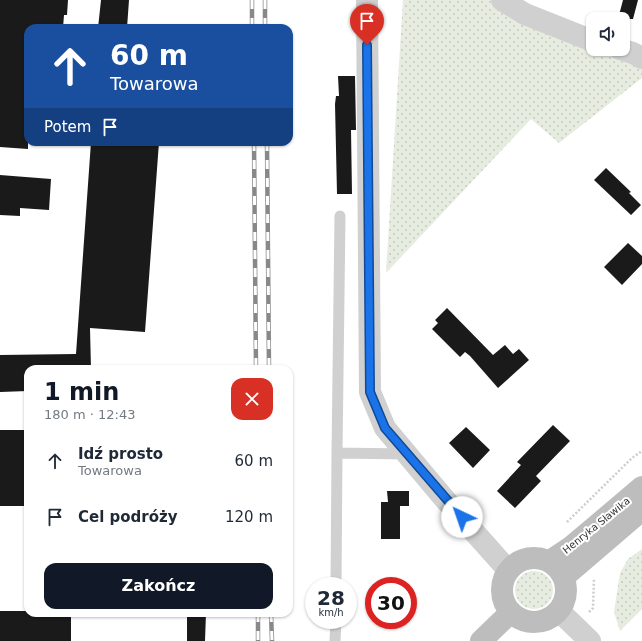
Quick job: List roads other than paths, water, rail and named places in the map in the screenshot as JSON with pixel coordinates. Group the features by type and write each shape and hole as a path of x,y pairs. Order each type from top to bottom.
{"main road":[{"name":"Henryka Sławika","path":"557,569 571,547 642,487"},
{"name":"Henryka Sławika","path":"557,569 642,510"},
{"path":"528,558 542,558 557,569 566,592 565,601 559,611 545,620 536,622 518,618 511,612 502,596 504,578 508,570 515,564 528,558"},
{"path":"481,641 511,612"}],"street":[{"path":"367,0 370,392 385,428 442,496 508,570"},
{"path":"502,0 526,14 586,38"},
{"path":"630,52 642,58"},
{"path":"559,611 590,641"}],"lane":[{"path":"336,577 340,216"},
{"path":"338,453 407,454"},
{"path":"335,641 336,629"}],"railway":[{"path":"252,0 252,24"},
{"path":"265,0 265,24"},
{"path":"254,146 256,365"},
{"path":"267,146 269,365"},
{"path":"258,617 258,641"},
{"path":"271,617 272,641"}]}
